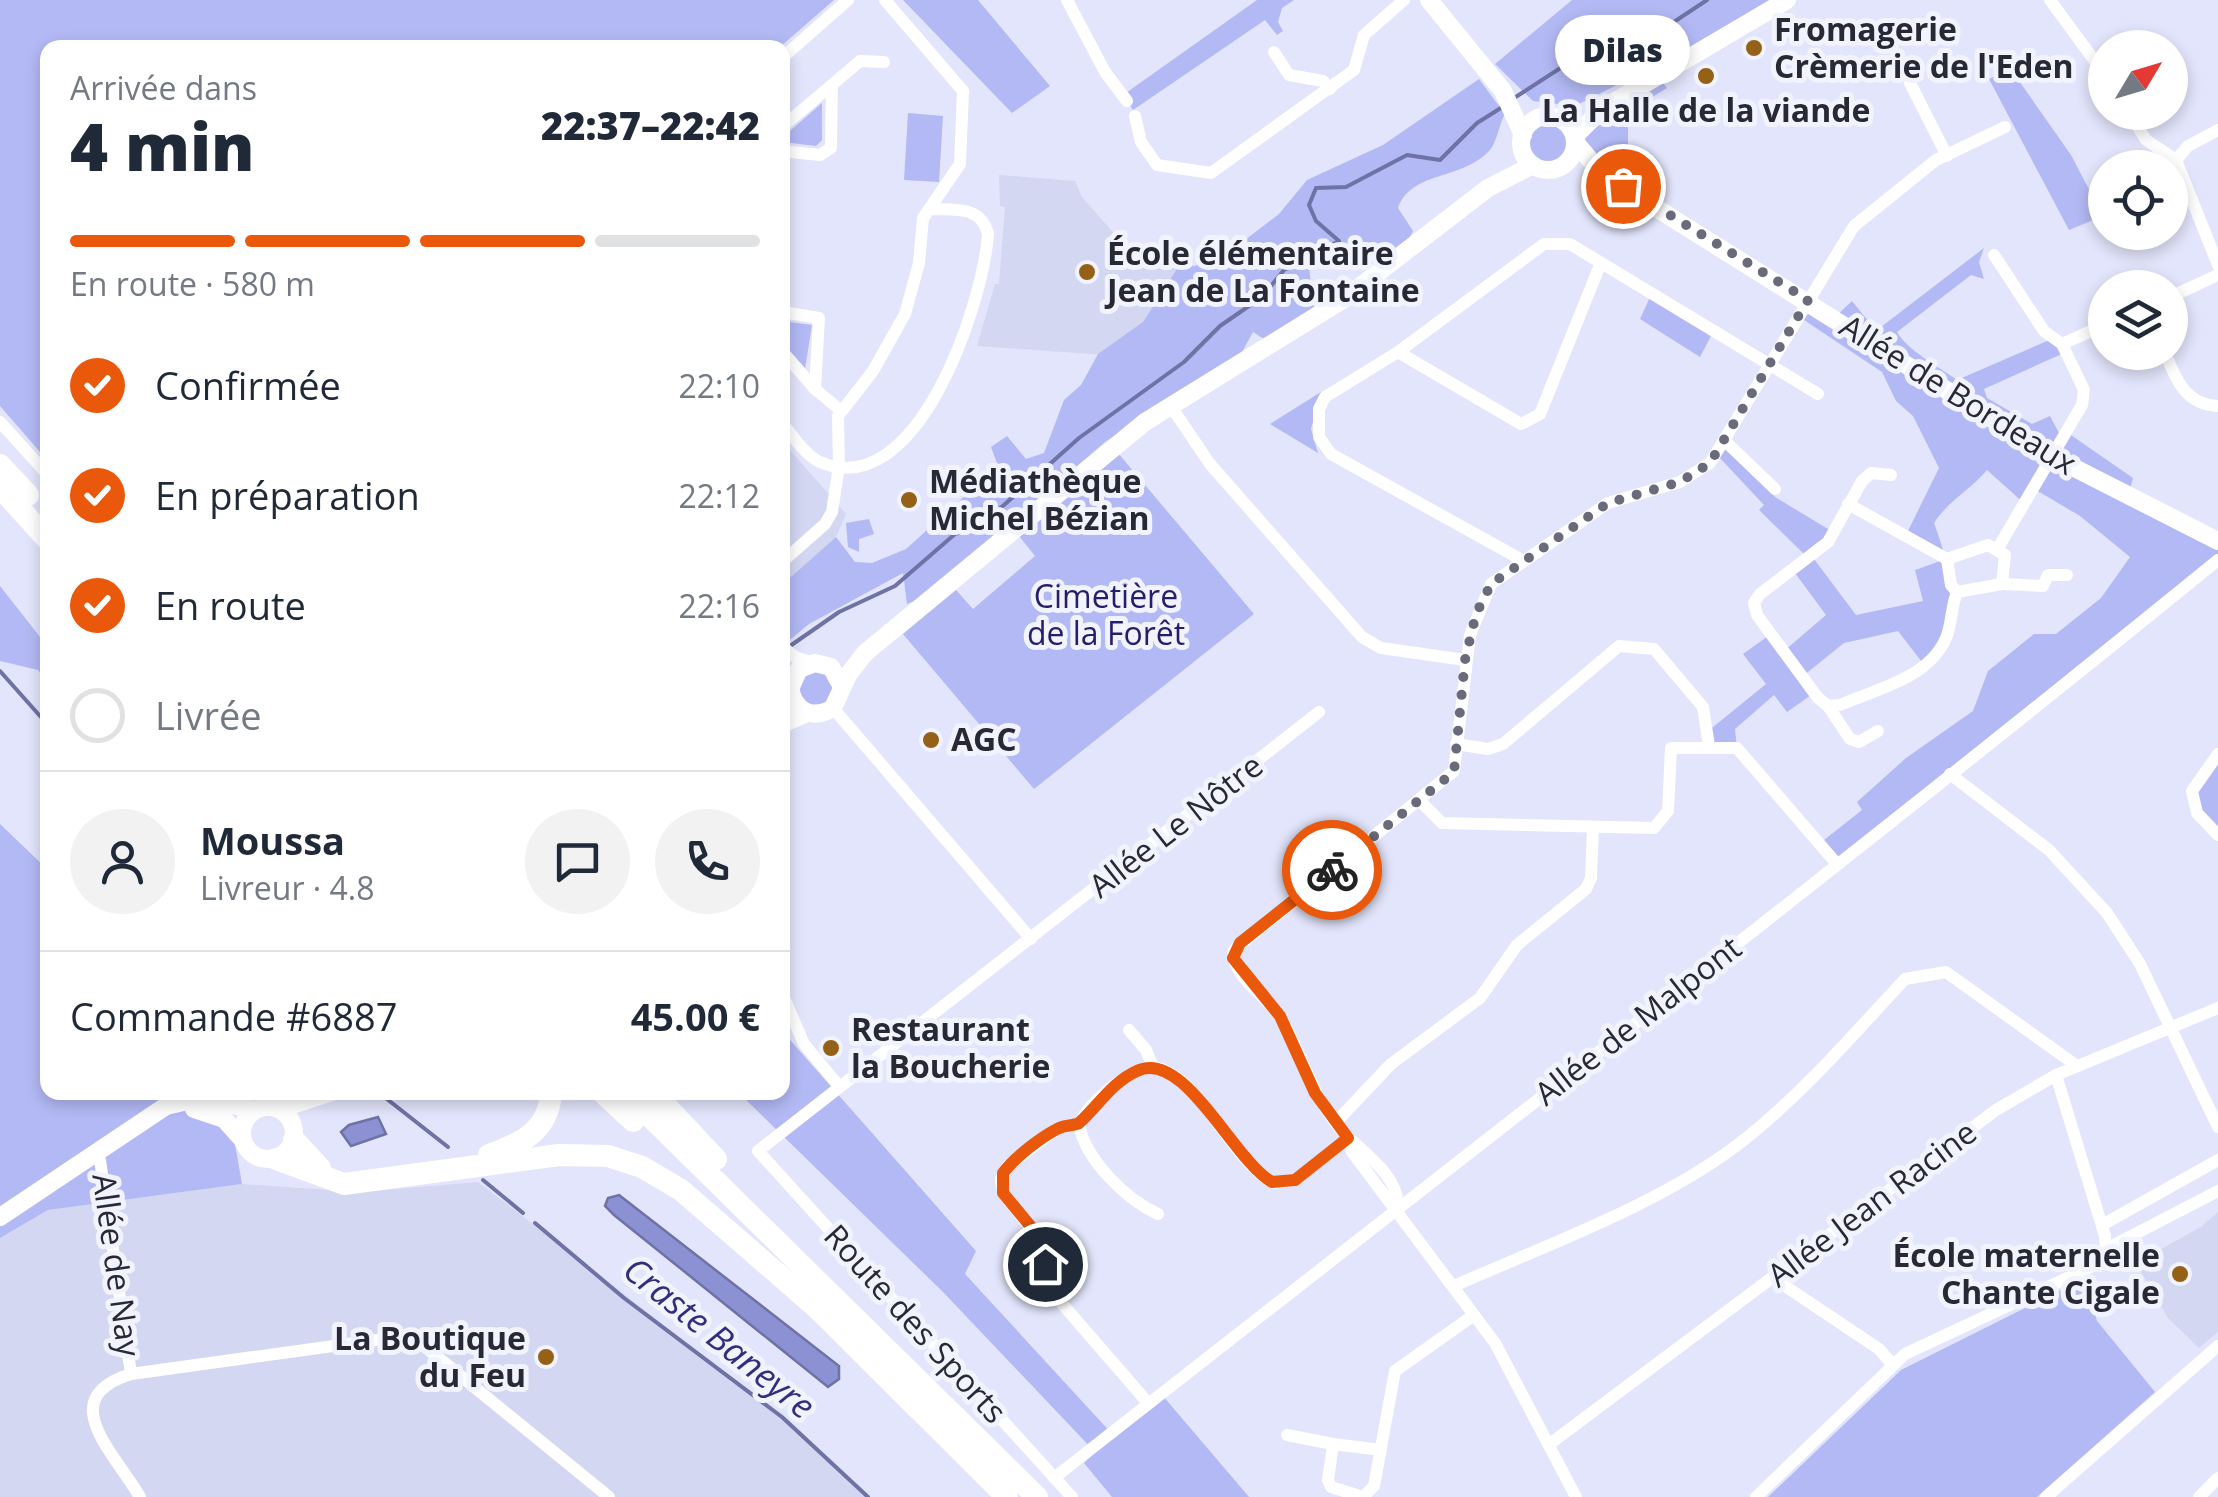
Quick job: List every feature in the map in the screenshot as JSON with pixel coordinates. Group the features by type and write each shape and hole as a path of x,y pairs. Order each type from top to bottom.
{"highway":[{"path":"0,464 40,507"},
{"path":"0,487 40,531"},
{"path":"276,1158 344,1184 469,1165 522,1143 539,1129 550,1112 551,1100"},
{"path":"610,1100 1022,1494"},
{"path":"633,1100 1022,1494"},
{"path":"661,1100 834,1276 1022,1494"},
{"path":"294,1135 310,1161 332,1173 583,1154 626,1160 660,1176 817,1308 1022,1494"}],"street":[{"path":"790,51 848,0"},
{"path":"1066,0 1105,72 1127,100"},
{"path":"1135,116 1141,142 1157,165 1211,173 1354,70 1368,30 1404,0"},
{"path":"1429,0 1509,98 1533,166"},
{"path":"833,708 842,687 866,653 1125,438 1344,299 1488,188 1533,166 1558,169 1571,158 1575,139 1602,108 1787,0"},
{"path":"2050,0 2088,52"},
{"path":"790,555 829,518 839,466 840,410 873,371 905,314 919,262 926,213 958,172 966,98 954,78 883,2"},
{"path":"1274,52 1290,75 1323,81 1330,89"},
{"path":"790,121 860,61 884,62"},
{"path":"1910,84 1946,156"},
{"path":"790,152 820,155 831,148 832,85"},
{"path":"1509,98 1551,118 1575,139"},
{"path":"1488,188 1530,123 1602,108"},
{"path":"1576,1497 1551,1443 1474,1315 1352,1152 1348,1138 1315,1093 1280,1016 1237,967 1234,953 1240,943 1454,772 1465,660 1476,614 1488,590 1522,560 1617,498 1693,475 1710,463 1854,226 1946,156 2005,128"},
{"path":"2140,130 2161,150"},
{"path":"2185,150 2218,130"},
{"name":"Allée de Bordeaux","path":"1575,139 1602,174 1808,300 2053,458 2218,541"},
{"name":"Allée de Bordeaux","path":"1558,169 1602,174"},
{"path":"2188,190 2218,265"},
{"path":"790,433 815,460 839,466 874,464 899,441 939,388 966,332 984,266 986,227 973,212 926,213"},
{"path":"1522,560 1324,449 1319,436 1320,402 1398,352 1544,244 1570,244 1818,394"},
{"path":"1994,255 2044,331 2062,344 2084,390 2082,405 1998,548"},
{"path":"1398,352 1521,424 1540,414 1600,264"},
{"path":"2188,289 2218,275"},
{"path":"790,313 819,318 815,389"},
{"path":"2062,344 2088,333"},
{"path":"790,360 840,410"},
{"path":"2172,370 2178,386 2210,406 2218,406"},
{"path":"1170,406 1210,464 1362,638 1381,648 1465,660"},
{"path":"0,422 40,466"},
{"path":"1725,441 1774,490"},
{"path":"1878,731 1859,742 1850,739 1764,624 1754,603 1760,594 1828,542 1848,504 1871,473 1892,475"},
{"path":"1848,504 1947,559 1988,545 1998,548 2005,556 2002,584"},
{"path":"1947,559 1951,586 1957,592"},
{"name":"Allée de Malpont","path":"1054,1478 1396,1208 1596,1058 2218,560"},
{"path":"1957,592 2002,584 2042,586 2048,575 2067,575"},
{"path":"1828,706 1840,705 1925,666 1937,655 1948,633 1957,592"},
{"path":"1456,744 1488,748 1503,744 1619,646 1654,648 1703,706 1709,746"},
{"path":"798,669 866,653"},
{"path":"798,669 837,673 842,687"},
{"path":"798,669 807,713"},
{"path":"790,695 798,669"},
{"path":"790,718 833,708"},
{"path":"833,708 1031,939"},
{"name":"Allée Le Nôtre","path":"758,1151 1319,712"},
{"path":"1420,800 1442,823 1654,828 1668,812 1671,748 1737,748 1836,863"},
{"path":"2218,754 2192,792 2197,813 2218,835"},
{"path":"1950,774 2065,865 2106,913 2140,964 2218,1127"},
{"path":"1336,1122 1392,1064 1480,998 1518,945 1586,890 1591,878 1592,828"},
{"path":"1454,1286 1684,1180 1734,1148 1794,1098 1905,979 1916,974 1946,972 2076,1066"},
{"name":"Allée Jean Racine","path":"1551,1443 1996,1110 2056,1075 2218,1008"},
{"path":"790,1012 804,1044 839,1086"},
{"path":"1129,1030 1146,1050 1153,1067"},
{"path":"1148,1403 1058,1299 1036,1236 1003,1193 1001,1179 1007,1167 1058,1128 1078,1124 1088,1109 1128,1076 1153,1067 1180,1078 1252,1167 1272,1182 1295,1180 1348,1138"},
{"path":"2056,1075 2106,1249"},
{"path":"0,1219 147,1117 186,1100"},
{"path":"210,1100 255,1110 280,1109 309,1100"},
{"path":"0,1219 186,1110 215,1113 258,1158 276,1158 324,1100"},
{"path":"280,1109 294,1135"},
{"path":"242,1139 244,1122 255,1110"},
{"name":"Allée de Nay","path":"132,1374 100,1160 147,1117"},
{"path":"1078,1124 1085,1143 1133,1203 1158,1214"},
{"name":"Route des Sports","path":"758,1151 1072,1497"},
{"path":"76,1163 100,1160"},
{"path":"2102,1225 2218,1160"},
{"path":"1756,1497 1905,1354 2097,1264 2106,1249 2218,1191"},
{"path":"1772,1278 1879,1348 1893,1365"},
{"path":"1334,1444 1328,1480 1331,1487 1363,1497 1374,1486 1395,1371 1474,1315"},
{"path":"140,1497 91,1409 93,1396 103,1384 132,1374 398,1337 424,1346 609,1497"},
{"path":"2046,1497 2218,1346"},
{"path":"1287,1435 1380,1450"},
{"path":"2200,1497 2218,1478"}],"shaded area":[{"name":"École élémentaire Jean de La Fontaine","path":"999,175 1075,181 1082,197 1125,246 1180,264 1121,356 977,346 995,284 999,284 1005,207 1000,206"},
{"path":"790,450 846,514 836,537 790,579"},
{"path":"378,1117 386,1134 351,1146 341,1132 349,1125"},
{"path":"478,1182 781,1415 868,1497 0,1497 0,1238 48,1210 242,1184 360,1192"},
{"path":"619,1195 839,1366 839,1379 828,1387 614,1215 605,1206 608,1198"},
{"name":"École maternelle Chante Cigale","path":"2218,1212 2218,1332 2199,1348 2168,1318 2136,1263 2201,1227"}],"green space":[{"path":"0,0 834,0 788,40 40,40 40,452 0,406"},
{"path":"903,0 978,0 1050,86 1012,113"},
{"path":"1257,0 1294,0 1282,8 1278,22 1283,31 1277,35 1265,20 1133,110 1123,95"},
{"path":"1572,0 1771,0 1707,40 1575,106 1533,101 1495,64"},
{"path":"2010,68 2071,155 2088,187 2088,222 2069,230 1989,79"},
{"path":"1479,79 1505,114 1490,150 1479,160 1426,181 1405,196 1398,208 1413,231 1407,242 1366,268 1329,258 1315,262 1309,267 1314,308 1264,339 1253,332 1241,354 1105,442 926,596 907,604 903,573 790,638 790,578 836,537 855,562 872,563 906,549 998,466 991,447 1007,436 1026,459 1044,453 1064,400 1081,385 1098,354 1143,322 1180,264 1195,266 1232,250 1279,214 1307,180 1383,145"},
{"path":"1660,79 1667,88 1628,112 1628,162 1650,176 1647,181 1657,187 1651,197 1591,157 1582,134 1604,114"},
{"path":"822,103 822,140 816,146 790,143 790,131"},
{"path":"908,113 943,116 939,182 904,180"},
{"path":"1547,121 1562,128 1569,143 1562,158 1547,165 1532,158 1525,143 1532,128"},
{"path":"1984,248 1979,262 1984,279 1971,275 1897,332 1902,339 1957,380 2054,338 2066,352 1984,389 1987,398 2032,424 2050,416 2059,433 2068,433 2133,478 2128,497 2218,541 2218,560 1836,863 1819,844 1862,810 1857,802 1906,758 1973,711 1988,671 2034,634 2056,634 2101,598 2130,557 2080,516 2036,490 2026,505 1987,470 1934,523 1945,559 1905,537 1939,468 1913,416 1896,401 1882,372 1798,316 1808,300 1834,318 1852,301 1869,322 1881,327"},
{"path":"1651,295 1713,332 1700,357 1640,319"},
{"path":"790,322 812,325 805,369 790,351"},
{"path":"1321,392 1311,429 1318,453 1270,424"},
{"path":"1726,447 1775,497 1833,532 1811,555 1856,615 1923,601 1915,570 1946,559 1952,592 1951,620 1946,637 1925,666 1898,631 1844,643 1803,676 1814,693 1787,712 1774,695 1735,729 1737,748 1709,746 1707,732 1766,684 1743,654 1771,634 1784,651 1826,615 1792,569 1807,557 1759,510 1764,505 1719,457"},
{"name":"Cimetière de la Forêt","path":"1118,453 1254,614 1034,789 903,634 956,590 973,609 1035,556 1019,536"},
{"path":"869,519 874,534 859,539 859,552 848,547 846,523"},
{"path":"0,586 40,637 40,672 0,661"},
{"path":"817,672 829,677 834,689 829,701 817,706 805,701 800,689 805,677"},
{"path":"2218,754 2218,835 2197,813 2192,792"},
{"path":"0,824 40,862 40,1100 227,1100 242,1184 48,1210 0,1238"},
{"path":"790,1040 976,1251 965,1274 1114,1436 1163,1396 1249,1497 1112,1497 1084,1463 1095,1452 944,1293 746,1100 790,1100"},
{"path":"2085,1278 2097,1321 2155,1392 2037,1497 1768,1497 1901,1370"}],"waterway":[{"path":"1511,100 1562,67 1627,53 1707,0"},
{"path":"790,646 839,612 895,586 955,534 977,526 1079,438 1184,362 1220,326 1262,297 1284,270 1339,241 1316,221 1309,205 1316,188 1346,187 1407,155 1440,160 1477,123 1504,106"},
{"name":"Craste Baneyre","path":"0,671 40,716"},
{"name":"Craste Baneyre","path":"388,1100 448,1147"},
{"name":"Craste Baneyre","path":"483,1180 523,1213"},
{"name":"Craste Baneyre","path":"535,1223 624,1298 782,1417 868,1497"}],"way so far":[{"path":"1332,870 1454,772 1465,660 1476,614 1491,584 1608,503 1680,482 1710,463 1808,300 1623,186"}],"place":[{"name":"Fromagerie Crèmerie de l'Eden","path":"1754,48"},
{"name":"La Halle de la viande","path":"1706,76"},
{"name":"Dilas","path":"1623,186"},
{"name":"École élémentaire Jean de La Fontaine","path":"1087,272"},
{"name":"Médiathèque Michel Bézian","path":"909,500"},
{"name":"AGC","path":"931,740"},
{"name":"Restaurant la Boucherie","path":"831,1048"},
{"name":"École maternelle Chante Cigale","path":"2180,1274"},
{"name":"La Boutique du Feu","path":"546,1357"}],"route":[{"path":"1045,1264 1032,1228 1003,1193 1003,1173 1058,1128 1078,1124 1088,1109 1140,1069 1160,1068 1180,1078 1252,1167 1272,1182 1289,1184 1348,1138 1315,1093 1280,1016 1233,958 1240,943 1332,870"}]}
